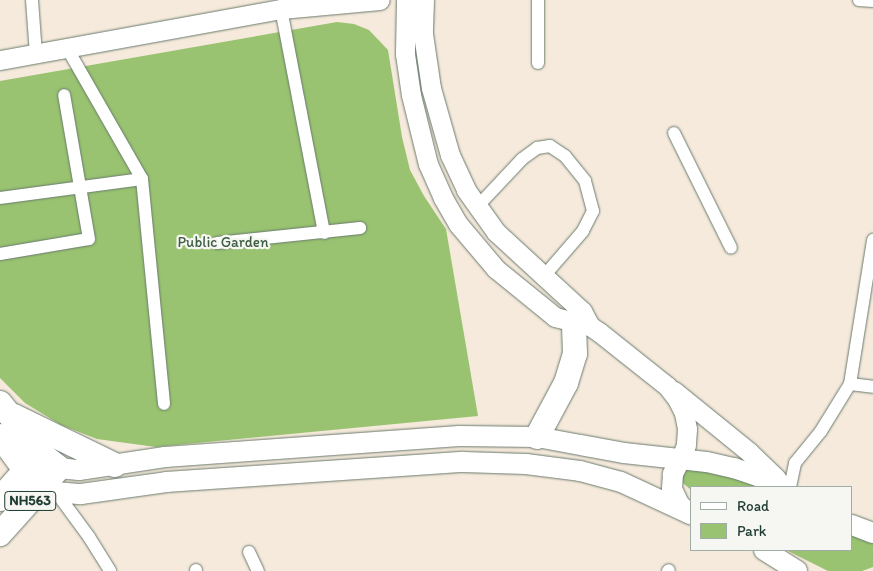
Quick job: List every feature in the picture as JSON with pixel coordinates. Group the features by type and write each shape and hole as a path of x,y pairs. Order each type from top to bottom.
{"highway":[{"path":"537,436 566,383 582,325"},
{"path":"4,408 115,465"},
{"name":"NH563","path":"0,534 49,490 58,468 40,453 4,408"},
{"name":"NH563","path":"0,436 24,470"},
{"name":"NH563","path":"0,500 40,453"},
{"path":"24,470 49,490"}],"main road":[{"path":"58,468 78,470 164,457 458,436 537,436 624,453 707,462 734,468 778,486"},
{"path":"680,460 673,474 672,489 679,504 690,513"},
{"path":"49,490 81,494 166,482 463,462 526,464 580,470 621,482 690,514"},
{"path":"853,525 873,533"},
{"path":"766,551 796,571"}],"street":[{"path":"32,0 36,54"},
{"path":"0,60 281,9 380,0"},
{"path":"406,0 405,54 411,95 428,164 442,198 458,224 496,269 555,317 582,325 613,342 667,386 692,403 776,478 780,486"},
{"path":"424,0 423,34 431,88 450,155 466,190 496,232 582,311 582,325"},
{"path":"538,0 538,63"},
{"path":"859,0 873,1"},
{"path":"281,9 324,233"},
{"path":"67,48 142,180 164,404"},
{"path":"0,254 89,239 64,95"},
{"path":"674,133 731,248"},
{"path":"477,207 522,159 538,148 550,146 565,156 585,181 593,211 583,232 544,276"},
{"path":"0,198 142,180"},
{"path":"217,243 360,228"},
{"path":"790,486 796,463 821,431 850,384 873,244"},
{"path":"850,384 873,387"},
{"path":"667,386 677,399 684,413 687,429 686,445 680,460"},
{"path":"49,490 89,537 110,571"},
{"path":"249,552 258,571"}],"green space":[{"name":"Public Garden","path":"337,22 354,24 369,30 388,50 402,137 410,170 424,196 446,229 478,416 156,447 97,439 61,425 25,403 0,378 0,81"},
{"path":"687,465 767,486 690,486 690,489 683,483 681,468"},
{"path":"853,531 873,537 873,567 862,571 828,571 788,551 853,551"}]}
